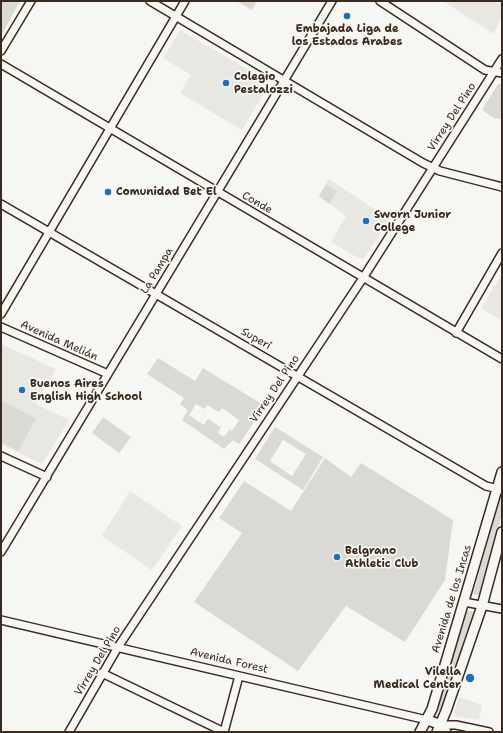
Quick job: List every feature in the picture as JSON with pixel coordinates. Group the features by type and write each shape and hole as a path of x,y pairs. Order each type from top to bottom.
{"main road":[{"name":"Avenida de los Incas","path":"420,732 432,709 499,490 502,472"},
{"path":"442,730 482,606 502,532"},
{"name":"Avenida Forest","path":"427,720 442,730"}],"street":[{"path":"1,51 31,1"},
{"path":"150,1 432,168 502,187"},
{"path":"1,314 185,1"},
{"name":"La Pampa","path":"1,552 332,1"},
{"path":"380,1 485,70 502,73"},
{"name":"Virrey Del Pino","path":"69,732 118,647 363,278 502,59"},
{"name":"Conde","path":"1,64 502,359"},
{"name":"Superí","path":"1,204 486,486 499,490"},
{"path":"456,332 502,253"},
{"name":"Avenida Melián","path":"1,327 108,374"},
{"path":"1,456 47,477"},
{"path":"464,602 502,609"},
{"name":"Avenida Forest","path":"1,620 427,720"},
{"path":"102,673 224,732 239,676"},
{"path":"442,730 456,725 471,730 489,732"}],"shaded area":[{"path":"1,1 20,1 1,36"},
{"path":"236,1 257,1 252,10"},
{"path":"443,1 502,1 502,14 494,34"},
{"name":"Colegio Pestalozzi","path":"180,30 266,80 268,86 242,130 180,93 191,75 163,58"},
{"path":"498,84 502,84 502,119 494,118 482,110"},
{"name":"Sworn Junior College","path":"329,179 390,219 364,258 360,259 331,242 346,216 319,196"},
{"path":"326,184 337,191 329,204 319,196"},
{"path":"502,274 502,321 481,308"},
{"name":"Buenos Aires English High School","path":"1,344 56,369 36,404 69,420 42,464 1,444"},
{"path":"158,358 195,381 203,368 265,406 239,444 233,440 224,449 182,420 188,410 180,404 184,398 147,374","holes":["196,404 204,409 207,405 219,412 222,408 239,420 232,431 230,429 224,437 218,433 222,424 220,427 208,419 204,425 189,415"]},
{"path":"1,400 36,419 18,451 1,442"},
{"path":"103,417 131,437 119,453 92,433"},
{"path":"275,427 323,457 303,490 255,459","holes":["283,440 306,454 292,476 270,461"]},
{"name":"Belgrano Athletic Club","path":"325,458 351,477 361,463 453,520 445,580 405,642 346,606 298,671 194,602 242,533 219,518 244,481 291,511"},
{"path":"130,491 182,526 152,570 102,536"},
{"path":"500,497 502,497 502,515 479,595 473,594"},
{"path":"467,611 472,611 475,614 443,710 438,711 436,707"},
{"path":"459,697 482,705 479,720 455,716 454,713"}],"place":[{"name":"Embajada Liga de los Estados Arabes","path":"347,16"},
{"name":"Colegio Pestalozzi","path":"226,83"},
{"name":"Comunidad Bet El","path":"108,192"},
{"name":"Sworn Junior College","path":"366,221"},
{"name":"Buenos Aires English High School","path":"22,390"},
{"name":"Belgrano Athletic Club","path":"337,557"},
{"name":"Vilella Medical Center","path":"470,678"}]}
